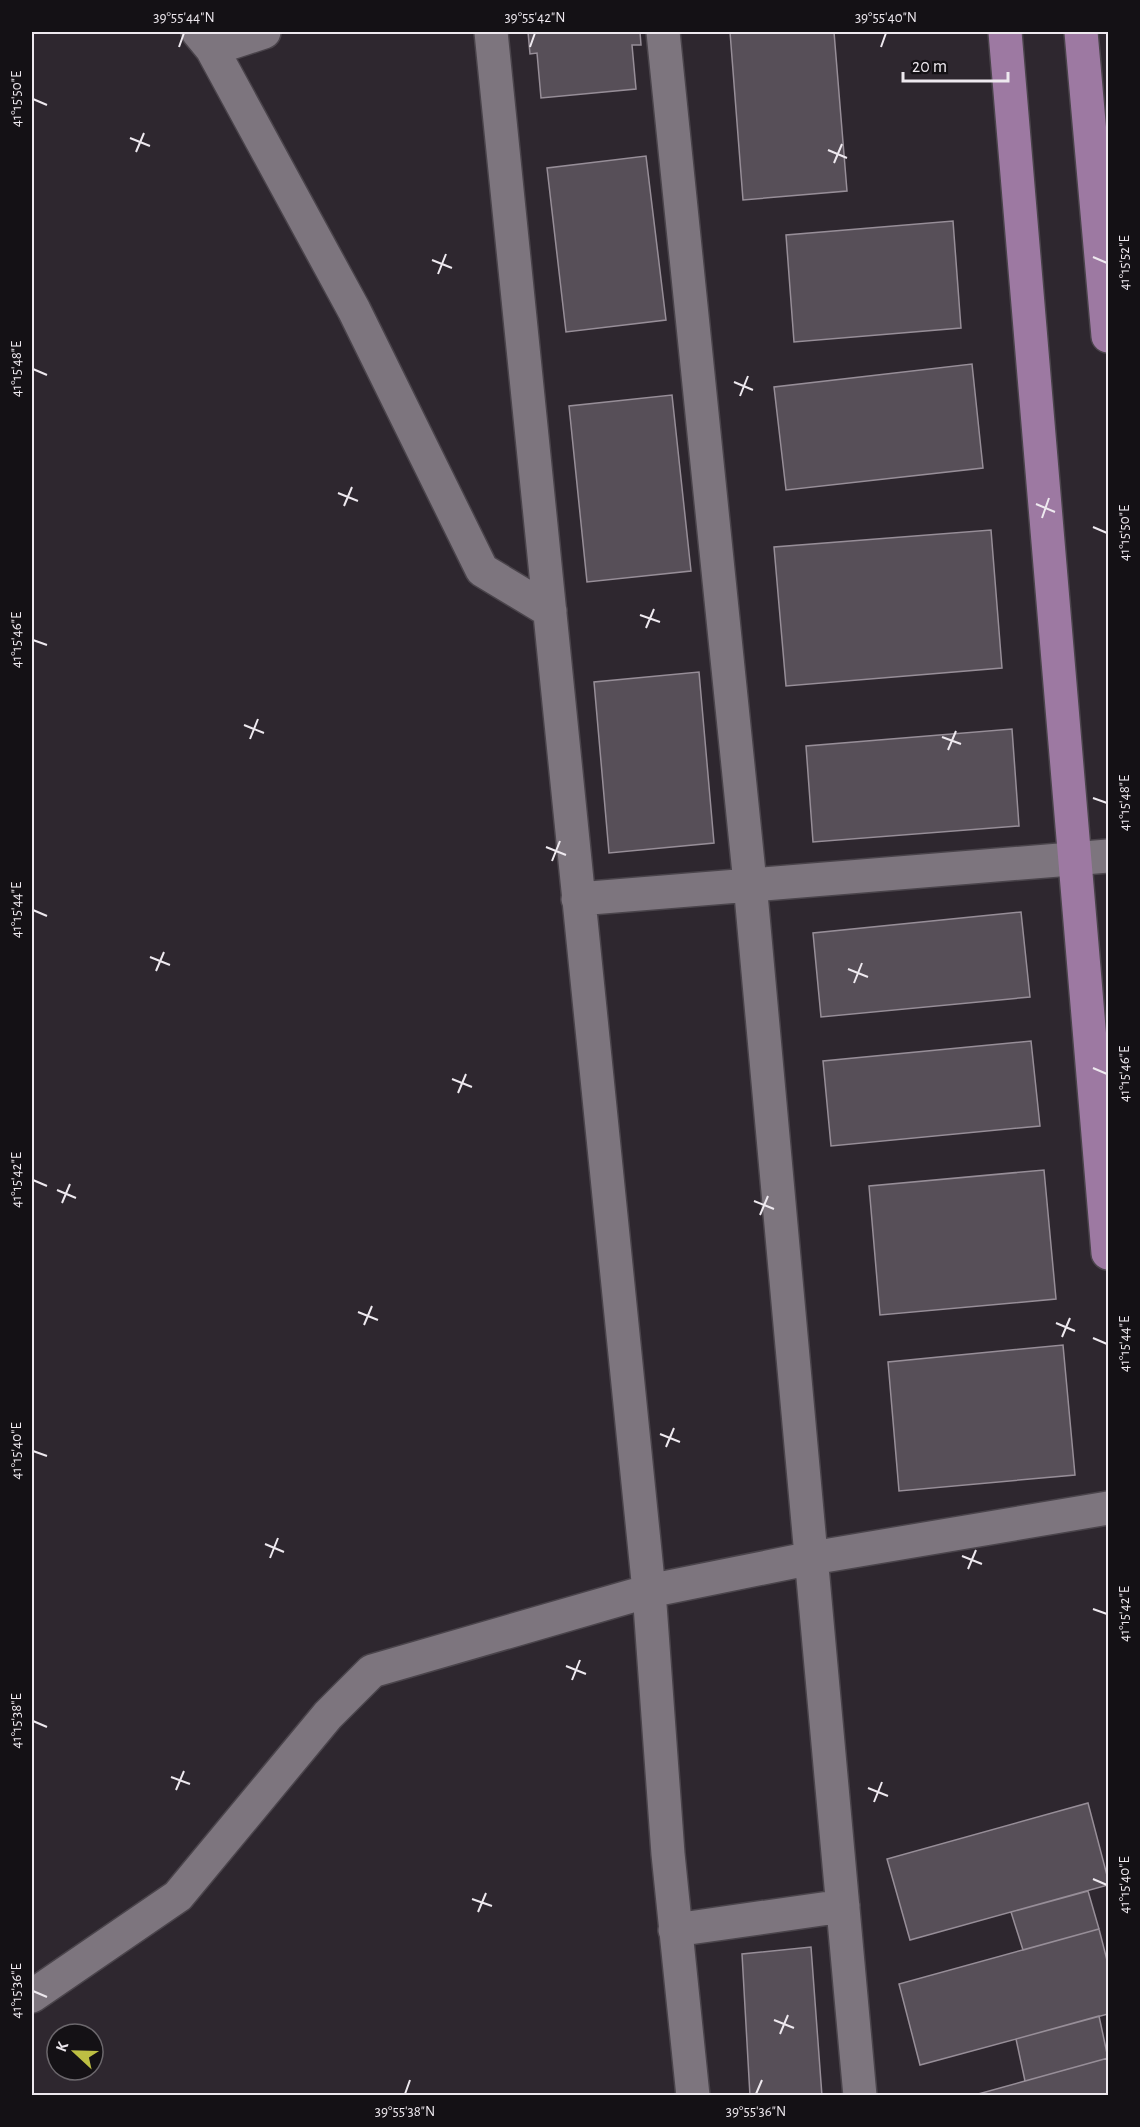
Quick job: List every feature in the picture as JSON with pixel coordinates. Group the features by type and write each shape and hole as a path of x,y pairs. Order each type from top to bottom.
{"main road":[{"path":"1005,32 1108,1253"},
{"path":"1081,32 1108,336"}],"street":[{"path":"264,32 205,40 354,310 482,570 550,611"},
{"path":"491,32 649,1591 668,1854 693,2096"},
{"path":"663,32 750,884 860,2096"},
{"path":"578,898 1108,856"},
{"path":"32,1996 178,1896 328,1715 372,1671 649,1591 812,1558 1108,1508"},
{"path":"675,1930 843,1906"}],"building":[{"path":"528,32 640,32 641,45 632,45 636,89 541,98 537,53 530,54"},
{"path":"730,32 834,32 847,191 743,200"},
{"path":"646,156 666,320 566,332 547,168"},
{"path":"953,221 961,328 794,342 786,235"},
{"path":"972,364 983,468 786,490 774,387"},
{"path":"672,395 691,571 587,582 569,406"},
{"path":"991,530 1002,668 786,686 774,547"},
{"path":"699,672 714,843 609,853 594,682"},
{"path":"1012,729 1019,826 813,842 806,746"},
{"path":"1021,912 1030,997 821,1017 813,933"},
{"path":"1031,1041 1040,1126 831,1146 823,1061"},
{"path":"1044,1170 1056,1299 880,1315 869,1186"},
{"path":"1063,1345 1075,1475 899,1491 888,1362"},
{"path":"1088,1803 1108,1885 910,1940 887,1859"},
{"path":"1088,1891 1099,1929 1023,1950 1011,1912"},
{"path":"1099,1929 1108,1964 1108,2014 920,2065 899,1984"},
{"path":"811,1947 822,2096 750,2096 742,1954"},
{"path":"1099,2016 1108,2058 1025,2081 1016,2039"},
{"path":"1108,2058 1108,2096 971,2096 1025,2081"}]}
